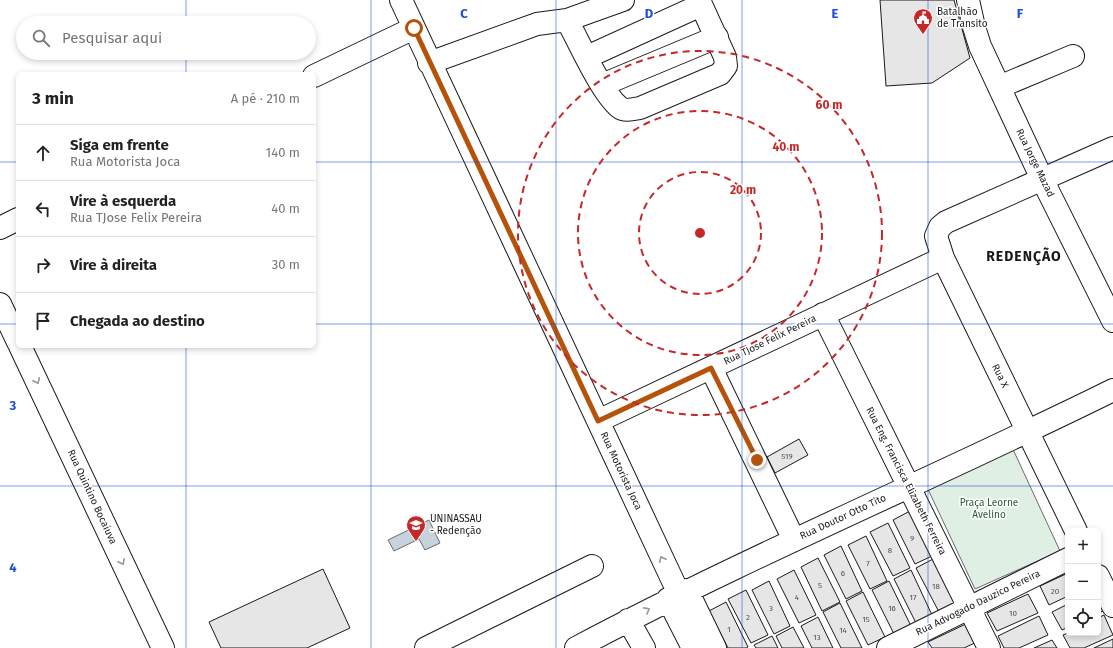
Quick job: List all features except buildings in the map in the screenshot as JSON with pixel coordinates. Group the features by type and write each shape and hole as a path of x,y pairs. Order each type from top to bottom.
{"street":[{"name":"Rua Motorista Joca","path":"401,0 429,63 598,421 678,595"},
{"path":"429,63 537,24 567,20 623,0"},
{"name":"Rua Jorge Mazad","path":"968,0 974,27 999,87 1042,179 1113,321"},
{"path":"567,20 602,85 620,108 629,110 640,108 720,74 726,66 725,57 717,37 700,2 587,57"},
{"path":"316,75 414,28"},
{"path":"602,85 717,37"},
{"path":"999,87 1073,56"},
{"path":"1042,179 1113,148"},
{"name":"Rua X","path":"1042,179 946,222 940,227 936,236 943,258 1075,528"},
{"path":"0,228 16,220"},
{"name":"Rua TJose Felix Pereira","path":"598,421 943,258"},
{"path":"0,304 16,338"},
{"name":"Rua Eng. Francisca Elizabeth Ferreira","path":"823,314 989,648"},
{"name":"Rua Quintino Bocaiuva","path":"21,348 164,648"},
{"path":"711,368 757,460 794,540"},
{"name":"Rua Doutor Otto Tito","path":"576,648 678,595 1028,432 1113,390"},
{"name":"Rua Advogado Dauzico Pereira","path":"888,648 1065,560"},
{"path":"426,648 592,566"},
{"path":"1101,582 1113,606"},
{"path":"678,595 693,648"},
{"path":"678,595 715,648"},
{"path":"628,620 644,648"}],"green space":[{"name":"Praça Leorne Avelino","path":"1011,445 1060,551 975,589 925,483"}],"shaded area":[{"path":"429,520 440,543 425,550 419,539 394,551 388,540"}],"place":[{"name":"Batalhão de Transito","path":"923,35"},
{"name":"UNINASSAU - Redenção","path":"416,542"}],"district":[{"name":"REDENÇÃO","path":"1024,256"}],"route":[{"path":"414,28 429,63 598,421 711,368 757,460"}]}
